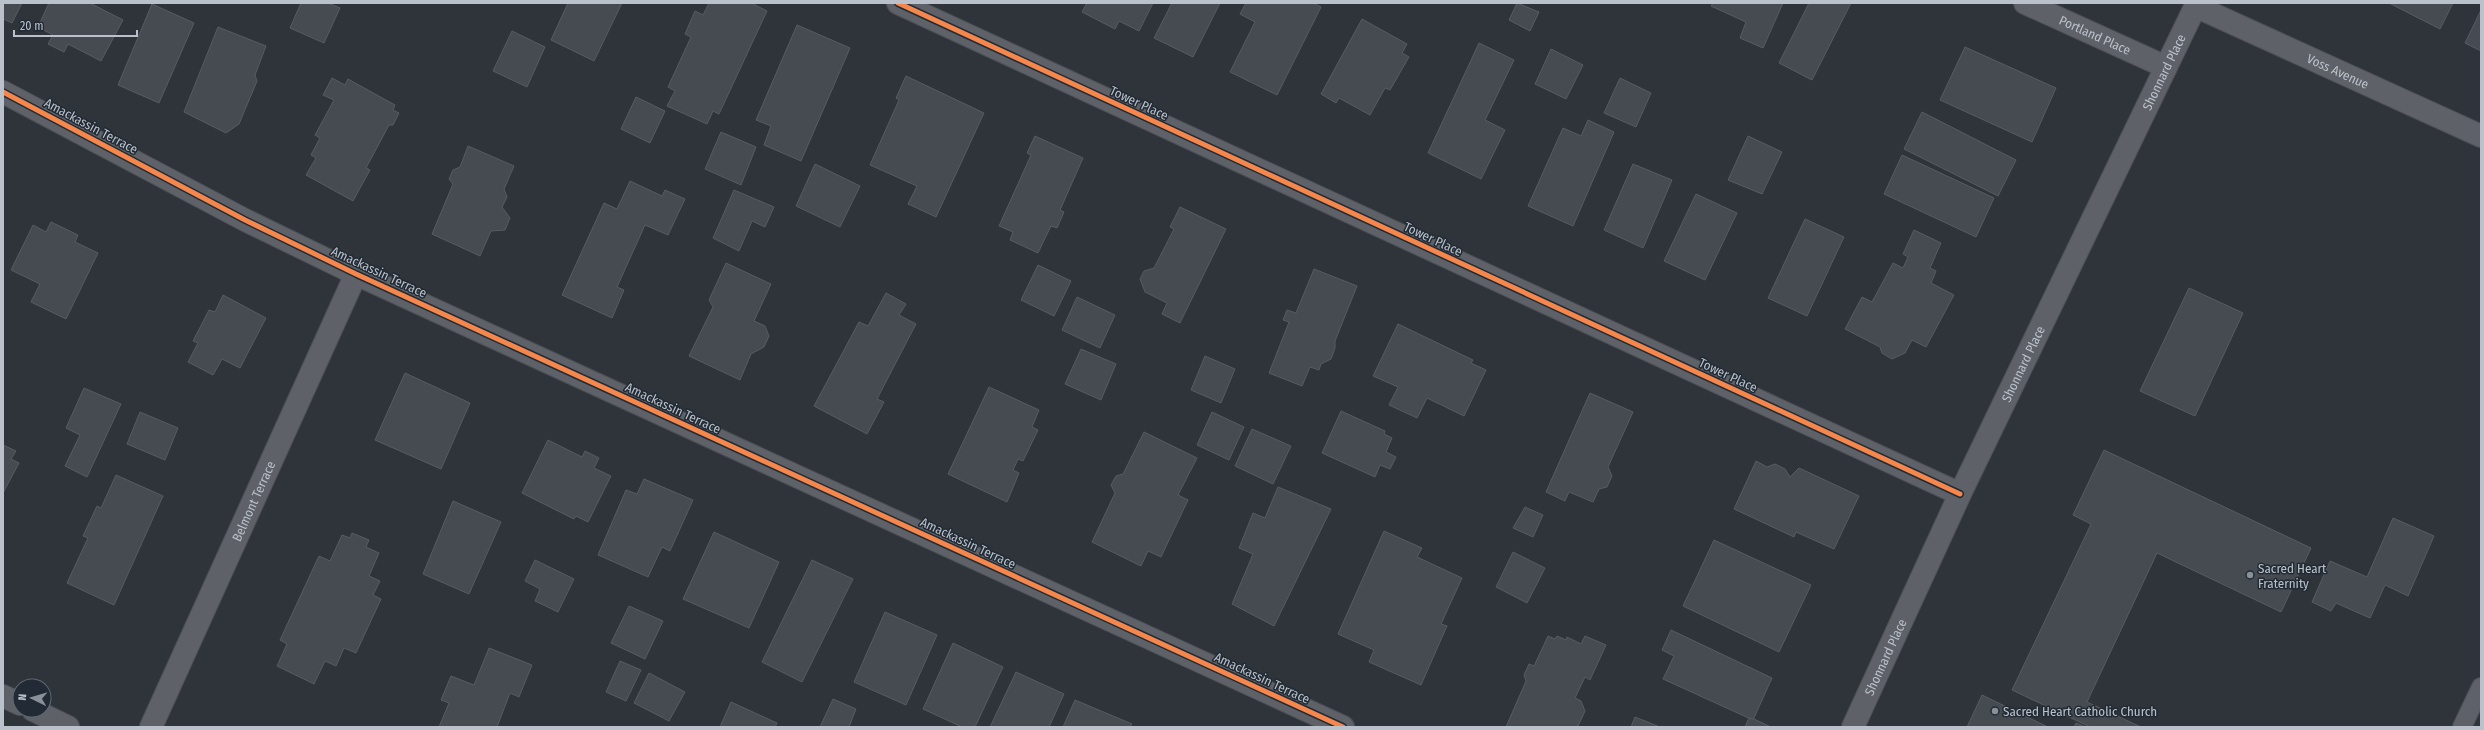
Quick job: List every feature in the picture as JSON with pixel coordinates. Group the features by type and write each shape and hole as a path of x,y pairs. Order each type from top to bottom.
{"street":[{"name":"Tower Place","path":"898,3 1960,494"},
{"name":"Portland Place","path":"2025,3 2166,67"},
{"name":"Shonnard Place","path":"1852,727 1960,494 2196,4"},
{"name":"Voss Avenue","path":"2196,4 2481,136"},
{"name":"Amackassin Terrace","path":"3,92 245,220 356,274 1343,727"},
{"name":"Belmont Terrace","path":"151,727 356,274"},
{"path":"49,718 68,727"}],"lane":[{"path":"2462,727 2481,687"}],"building":[{"path":"3,3 22,3 12,23 3,19"},
{"path":"49,3 90,3 123,20 101,61 68,44 64,52 48,44 53,35 38,27"},
{"path":"301,3 328,3 340,8 324,43 290,28"},
{"path":"568,3 622,3 594,61 551,40"},
{"path":"709,3 751,3 767,11 719,114 713,111 707,124 667,106 675,91 668,87 691,37 685,34 695,11 703,15"},
{"path":"1087,3 1153,3 1139,31 1119,21 1115,29 1082,12"},
{"path":"1172,3 1220,3 1193,57 1154,38"},
{"path":"1246,3 1313,3 1321,7 1277,95 1230,72 1255,22 1240,14"},
{"path":"1517,3 1539,12 1530,31 1509,20"},
{"path":"1713,3 1783,3 1763,48 1740,38 1746,22 1711,6"},
{"path":"1809,3 1851,3 1812,80 1779,63"},
{"path":"2389,3 2453,3 2440,29"},
{"path":"152,4 194,23 159,103 118,85"},
{"path":"2481,10 2481,51 2465,43"},
{"path":"1362,19 1407,44 1402,53 1409,57 1390,90 1385,88 1370,115 1339,98 1336,103 1321,94"},
{"path":"797,25 850,48 801,161 764,145 771,126 756,120"},
{"path":"218,27 266,46 255,75 257,81 239,124 226,133 184,112"},
{"path":"512,31 545,47 527,87 493,71"},
{"path":"1479,43 1514,60 1485,120 1505,130 1481,179 1428,153"},
{"path":"1965,47 2056,88 2032,142 1940,100"},
{"path":"1551,49 1583,65 1566,99 1535,84"},
{"path":"906,76 984,113 936,217 908,204 917,186 870,165 899,100 896,98"},
{"path":"332,78 345,85 348,79 395,105 393,110 399,113 393,125 389,125 366,168 370,170 353,201 306,175 316,158 311,155 320,138 315,135 334,100 323,95"},
{"path":"1620,78 1651,93 1636,127 1604,113"},
{"path":"636,97 665,111 650,143 621,129"},
{"path":"1922,112 2016,160 1998,196 1904,149"},
{"path":"1588,120 1614,132 1573,226 1528,206 1563,128 1581,136"},
{"path":"721,132 756,147 741,185 705,169"},
{"path":"1035,136 1083,158 1060,210 1064,212 1057,228 1051,226 1038,253 1010,240 1013,232 999,226 1031,155 1027,153"},
{"path":"1748,136 1782,152 1762,194 1728,180"},
{"path":"468,146 514,166 504,189 507,197 502,207 510,218 505,230 491,231 480,256 432,234 453,184 449,179 453,170 460,167"},
{"path":"1902,155 1994,198 1976,237 1884,194"},
{"path":"815,164 860,186 840,227 796,206"},
{"path":"1633,164 1672,180 1643,248 1604,230"},
{"path":"630,181 662,196 665,190 685,199 668,235 645,225 617,287 624,290 612,318 562,295 604,203 617,209"},
{"path":"734,190 774,207 765,227 752,221 739,251 713,238"},
{"path":"1696,194 1737,213 1705,280 1664,261"},
{"path":"1180,207 1226,229 1180,323 1162,314 1167,303 1145,292 1140,279 1144,271 1154,268 1174,229 1170,227"},
{"path":"1805,219 1844,237 1807,316 1768,298"},
{"path":"51,222 78,235 75,242 98,253 66,319 31,302 40,284 11,270 33,225 46,232"},
{"path":"1914,230 1941,243 1930,268 1936,271 1931,283 1954,295 1926,347 1912,340 1905,353 1892,359 1882,353 1880,347 1845,329 1862,297 1872,302 1893,263 1903,268 1908,257 1903,254"},
{"path":"726,263 771,284 754,321 765,326 769,336 764,347 751,354 740,380 689,356 713,307 709,300"},
{"path":"1038,265 1071,281 1054,316 1021,300"},
{"path":"1314,269 1357,286 1335,341 1335,348 1331,359 1321,364 1319,370 1310,367 1302,386 1269,373 1289,322 1283,320 1287,310 1296,313"},
{"path":"2189,288 2243,313 2195,416 2140,391"},
{"path":"886,293 906,304 899,315 916,324 877,399 884,402 867,434 814,406 859,322 868,326"},
{"path":"223,295 266,318 240,368 222,359 213,375 188,362 198,343 193,341 209,310 215,312"},
{"path":"1077,297 1115,315 1100,348 1062,330"},
{"path":"1398,324 1473,360 1471,363 1486,370 1464,416 1427,398 1417,418 1389,405 1398,387 1373,376"},
{"path":"1081,349 1116,364 1101,400 1065,384"},
{"path":"1205,356 1235,369 1221,403 1191,390"},
{"path":"405,373 470,403 441,469 375,440"},
{"path":"989,387 1039,410 1032,427 1038,430 1023,461 1018,459 1013,470 1019,473 1007,502 948,474"},
{"path":"84,388 121,404 87,477 65,466 80,435 66,428"},
{"path":"1590,393 1633,412 1608,467 1612,476 1607,487 1599,489 1593,502 1569,492 1565,501 1546,492"},
{"path":"1341,411 1385,431 1384,434 1392,438 1386,452 1396,457 1390,469 1380,465 1375,477 1322,453"},
{"path":"140,412 178,428 165,460 127,444"},
{"path":"1212,412 1244,427 1229,460 1197,445"},
{"path":"1252,429 1291,446 1273,484 1235,466"},
{"path":"1144,432 1197,458 1178,495 1188,500 1161,557 1148,551 1141,566 1092,542 1115,493 1111,485 1116,476 1123,474"},
{"path":"548,440 582,457 585,451 599,458 594,468 611,476 588,522 576,516 574,519 522,493"},
{"path":"3,445 16,451 11,459 19,463 3,493"},
{"name":"Sacred Heart Fraternity","path":"2104,450 2311,548 2281,612 2157,553 2087,702 2141,727 2090,727 2012,690 2091,524 2073,515"},
{"path":"1756,461 1767,467 1775,464 1785,469 1790,477 1799,468 1859,496 1834,549 1796,532 1794,537 1734,509"},
{"path":"116,475 163,496 114,605 67,583 88,538 83,536 97,506 101,508"},
{"path":"644,479 693,500 670,551 662,547 648,577 598,555 626,490 637,494"},
{"path":"1278,487 1331,509 1274,626 1232,604 1253,554 1239,548 1253,513 1265,518"},
{"path":"453,501 501,522 469,594 423,574"},
{"path":"1525,507 1543,515 1533,537 1513,528"},
{"path":"2393,518 2434,536 2408,596 2385,585 2370,618 2336,603 2331,611 2312,602 2330,561 2367,577"},
{"path":"1384,531 1422,548 1417,557 1462,578 1441,624 1447,626 1421,685 1369,662 1374,650 1338,634"},
{"path":"714,532 779,562 749,628 683,599"},
{"path":"352,533 369,540 366,547 379,553 369,576 380,581 373,595 381,599 356,653 344,648 336,666 325,661 314,684 277,666 287,644 280,640 319,556 330,561 342,535 350,538"},
{"path":"1714,540 1811,585 1779,652 1683,606"},
{"path":"1513,552 1545,568 1527,603 1496,587"},
{"path":"535,560 574,579 558,612 535,601 540,589 525,581"},
{"path":"812,560 853,579 802,682 762,662"},
{"path":"629,606 663,621 645,659 611,643"},
{"path":"885,612 937,635 906,705 854,682"},
{"path":"1671,630 1772,678 1753,720 1663,679 1674,656 1662,650"},
{"path":"1548,636 1555,639 1557,636 1566,640 1567,637 1581,644 1585,636 1606,645 1590,680 1585,677 1575,698 1581,701 1585,711 1578,726 1506,727 1526,681 1524,675 1529,664 1534,666"},
{"path":"953,643 1003,667 975,727 962,727 923,709"},
{"path":"489,648 532,665 519,697 510,693 497,727 439,727 449,703 441,700 451,676 474,685"},
{"path":"620,661 641,670 626,701 606,692"},
{"path":"1016,672 1064,694 1049,727 990,727"},
{"path":"649,673 685,692 669,721 634,703"},
{"name":"Sacred Heart Catholic Church","path":"1982,695 2048,727 1967,727"},
{"path":"833,699 856,709 849,727 820,727"},
{"path":"1075,700 1132,724 1130,727 1063,727"},
{"path":"731,702 777,723 775,727 720,727"},
{"path":"1635,717 1660,727 1631,727"},
{"path":"1749,718 1754,719 1771,727 1745,727"},
{"name":"Sacred Heart Catholic Church","path":"2076,723 2086,727 2074,727"}],"cycle path":[{"path":"898,3 1960,494"},
{"path":"3,92 245,220 356,274 1343,727"}],"place":[{"name":"Sacred Heart Fraternity","path":"2250,575"},
{"name":"Sacred Heart Catholic Church","path":"1995,711"}]}
